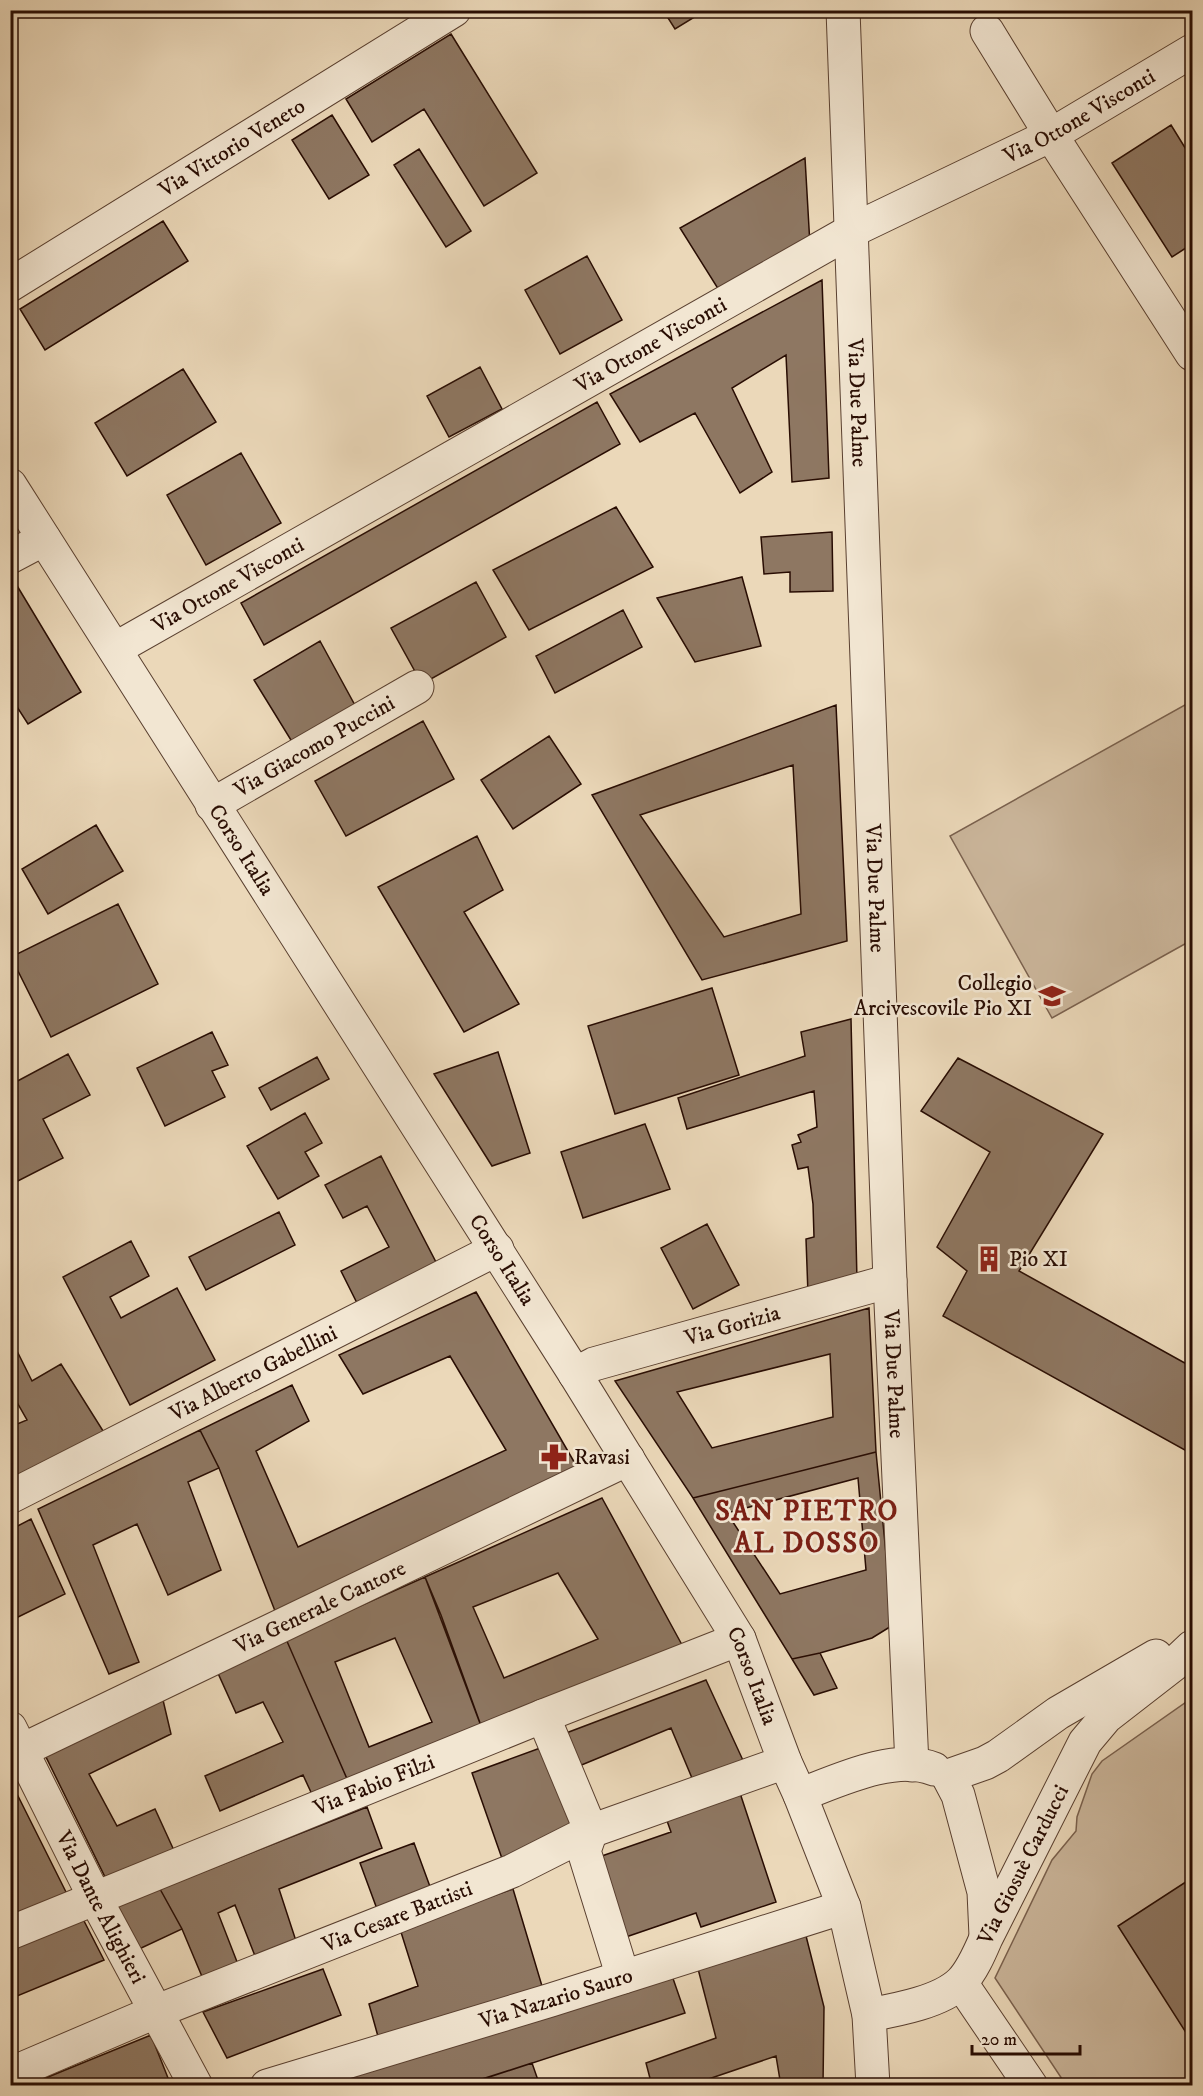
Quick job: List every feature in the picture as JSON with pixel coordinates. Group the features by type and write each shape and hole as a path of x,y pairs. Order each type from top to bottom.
{"street":[{"name":"Via Vittorio Veneto","path":"10,285 454,10"},
{"name":"Via Due Palme","path":"843,10 890,1281 912,1765"},
{"path":"987,31 1192,354"},
{"name":"Via Ottone Visconti","path":"115,649 851,231 1051,135 1192,51"},
{"name":"Corso Italia","path":"10,485 497,1249 739,1639 844,1907 869,2015 873,2085"},
{"path":"10,557 45,539"},
{"name":"Via Giacomo Puccini","path":"212,805 417,687"},
{"name":"Via Alberto Gabellini","path":"10,1497 497,1249"},
{"name":"Via Gorizia","path":"575,1374 603,1361 890,1281"},
{"name":"Via Generale Cantore","path":"14,1745 628,1459"},
{"path":"800,1795 886,1766 931,1767 948,1776 998,1756 1058,1713 1192,1638"},
{"name":"Via Fabio Filzi","path":"10,1933 96,1900 543,1716 739,1639"},
{"name":"Via Giosuè Carducci","path":"986,1938 1085,1743 1106,1717 1173,1665 1192,1647"},
{"path":"543,1716 591,1832 584,1851 623,1977"},
{"name":"Via Dante Alighieri","path":"14,1745 196,2085"},
{"name":"Via Cesare Battisti","path":"10,2074 155,2012 512,1871 591,1832 785,1761"},
{"name":"Via Giosuè Carducci","path":"948,1776 957,1795 984,1892 986,1938"},
{"name":"Via Nazario Sauro","path":"267,2085 844,1907"},
{"path":"869,2015 932,2000 961,1983 980,1954 986,1938"},
{"path":"961,1983 1031,2085"}],"shaded area":[{"path":"1192,701 1192,940 1052,1018 950,836"},
{"path":"1192,1698 1192,2085 1066,2085 995,1978 1052,1860 1076,1831 1077,1817 1092,1774 1102,1761"}],"building":[{"path":"663,10 706,10 675,29"},
{"path":"451,34 537,173 484,206 424,109 372,142 346,99"},
{"path":"332,115 369,175 329,199 292,140"},
{"path":"1171,125 1192,159 1192,244 1172,257 1112,163"},
{"path":"419,149 471,231 446,247 394,165"},
{"path":"805,158 810,245 722,295 680,228"},
{"path":"163,221 188,261 45,350 20,309"},
{"path":"587,256 622,320 560,354 525,290"},
{"path":"822,280 829,478 792,482 786,355 732,388 772,472 740,493 695,413 640,442 610,394"},
{"path":"480,367 502,409 449,437 427,396"},
{"path":"183,369 216,422 127,476 95,423"},
{"path":"597,402 620,444 264,645 241,603"},
{"path":"241,453 281,523 206,565 167,495"},
{"path":"616,507 653,567 529,630 493,570"},
{"path":"832,532 833,591 790,592 790,572 764,574 761,537"},
{"path":"742,577 761,646 695,662 657,598"},
{"path":"476,582 506,637 422,684 391,628"},
{"path":"16,584 81,692 28,724 10,696 10,588"},
{"path":"623,610 642,647 555,693 536,656"},
{"path":"320,641 357,709 294,745 254,680"},
{"path":"836,705 847,941 702,980 592,795","holes":["793,765 801,914 724,937 640,815"]},
{"path":"423,721 454,779 346,836 315,781"},
{"path":"549,736 581,784 513,829 481,780"},
{"path":"96,825 123,871 48,914 22,869"},
{"path":"477,836 503,890 464,912 519,1004 464,1032 378,887"},
{"path":"118,904 158,984 51,1037 11,957"},
{"path":"712,988 739,1075 615,1114 588,1026"},
{"path":"851,1019 857,1281 808,1294 806,1239 814,1237 813,1204 808,1167 798,1169 792,1145 801,1142 798,1135 817,1127 814,1091 687,1129 678,1098 805,1056 801,1032"},
{"path":"212,1032 228,1065 212,1071 225,1097 165,1126 137,1068"},
{"path":"498,1052 530,1153 492,1166 434,1074"},
{"path":"68,1054 90,1095 43,1119 63,1158 10,1185 10,1085"},
{"path":"317,1057 329,1079 271,1110 259,1088"},
{"name":"Pio XI","path":"958,1058 1103,1134 1019,1271 1192,1367 1192,1454 943,1316 967,1271 937,1247 990,1152 921,1111"},
{"path":"305,1113 322,1143 305,1152 319,1176 278,1199 247,1146"},
{"path":"645,1124 670,1189 583,1218 561,1152"},
{"path":"381,1156 438,1266 359,1307 341,1271 389,1247 367,1206 343,1218 325,1185"},
{"path":"279,1212 295,1245 206,1290 189,1257"},
{"path":"707,1224 739,1285 693,1309 661,1248"},
{"path":"131,1241 149,1276 110,1297 121,1318 177,1288 215,1360 130,1405 63,1277"},
{"path":"476,1292 584,1479 277,1616 219,1468 200,1430 292,1385 309,1421 256,1451 298,1547 506,1450 450,1356 363,1394 339,1355"},
{"path":"869,1308 876,1452 693,1498 615,1381","holes":["830,1354 833,1417 712,1448 677,1392"]},
{"path":"10,1337 32,1381 61,1364 110,1442 21,1484 10,1461 10,1427 27,1420 10,1390"},
{"path":"200,1430 219,1468 188,1482 221,1570 168,1595 137,1524 93,1545 139,1662 109,1674 38,1509"},
{"path":"876,1452 893,1625 872,1638 792,1659 693,1498","holes":["858,1478 866,1570 780,1594 727,1513"]},
{"path":"602,1498 687,1654 484,1734 425,1577","holes":["558,1573 598,1639 504,1678 473,1607"]},
{"path":"31,1519 65,1594 10,1621 10,1530"},
{"path":"425,1577 484,1734 351,1788 286,1639","holes":["395,1638 432,1722 369,1747 335,1662"]},
{"path":"286,1639 351,1788 316,1803 303,1775 220,1811 205,1776 283,1742 263,1702 236,1713 217,1671"},
{"path":"820,1653 837,1688 814,1695 792,1659"},
{"path":"706,1680 747,1769 697,1790 671,1728 567,1771 553,1738"},
{"path":"163,1700 171,1734 89,1774 117,1826 155,1809 177,1857 109,1885 45,1755"},
{"path":"543,1747 579,1836 505,1867 472,1773"},
{"path":"10,1780 71,1902 10,1925"},
{"path":"740,1793 776,1902 701,1927 696,1913 623,1938 596,1858 671,1832 666,1818"},
{"path":"367,1807 382,1848 279,1889 297,1944 257,1961 235,1905 218,1913 241,1972 206,1986 182,1929 160,1889"},
{"path":"414,1843 432,1892 377,1909 360,1863"},
{"path":"1192,1867 1192,1878 1187,1871"},
{"path":"1192,1878 1192,2042 1118,1926"},
{"path":"160,1889 182,1929 137,1950 114,1907"},
{"path":"513,1889 542,1986 379,2040 369,2004 418,1986 400,1929"},
{"path":"83,1919 104,1960 10,1999 10,1949"},
{"path":"804,1928 824,2007 823,2086 781,2086 776,2056 688,2086 652,2086 646,2063 716,2038 697,1965"},
{"path":"669,1967 685,2013 462,2086 302,2086"},
{"path":"323,1969 341,2015 227,2058 203,2012"},
{"path":"151,2035 170,2083 163,2086 26,2086"},
{"path":"532,2063 540,2086 484,2086 482,2079"}],"place":[{"name":"Collegio Arcivescovile Pio XI","path":"1052,996"},
{"name":"Pio XI","path":"989,1259"},
{"name":"Ravasi","path":"554,1457"}],"district":[{"name":"SAN PIETRO AL DOSSO","path":"807,1527"}]}
